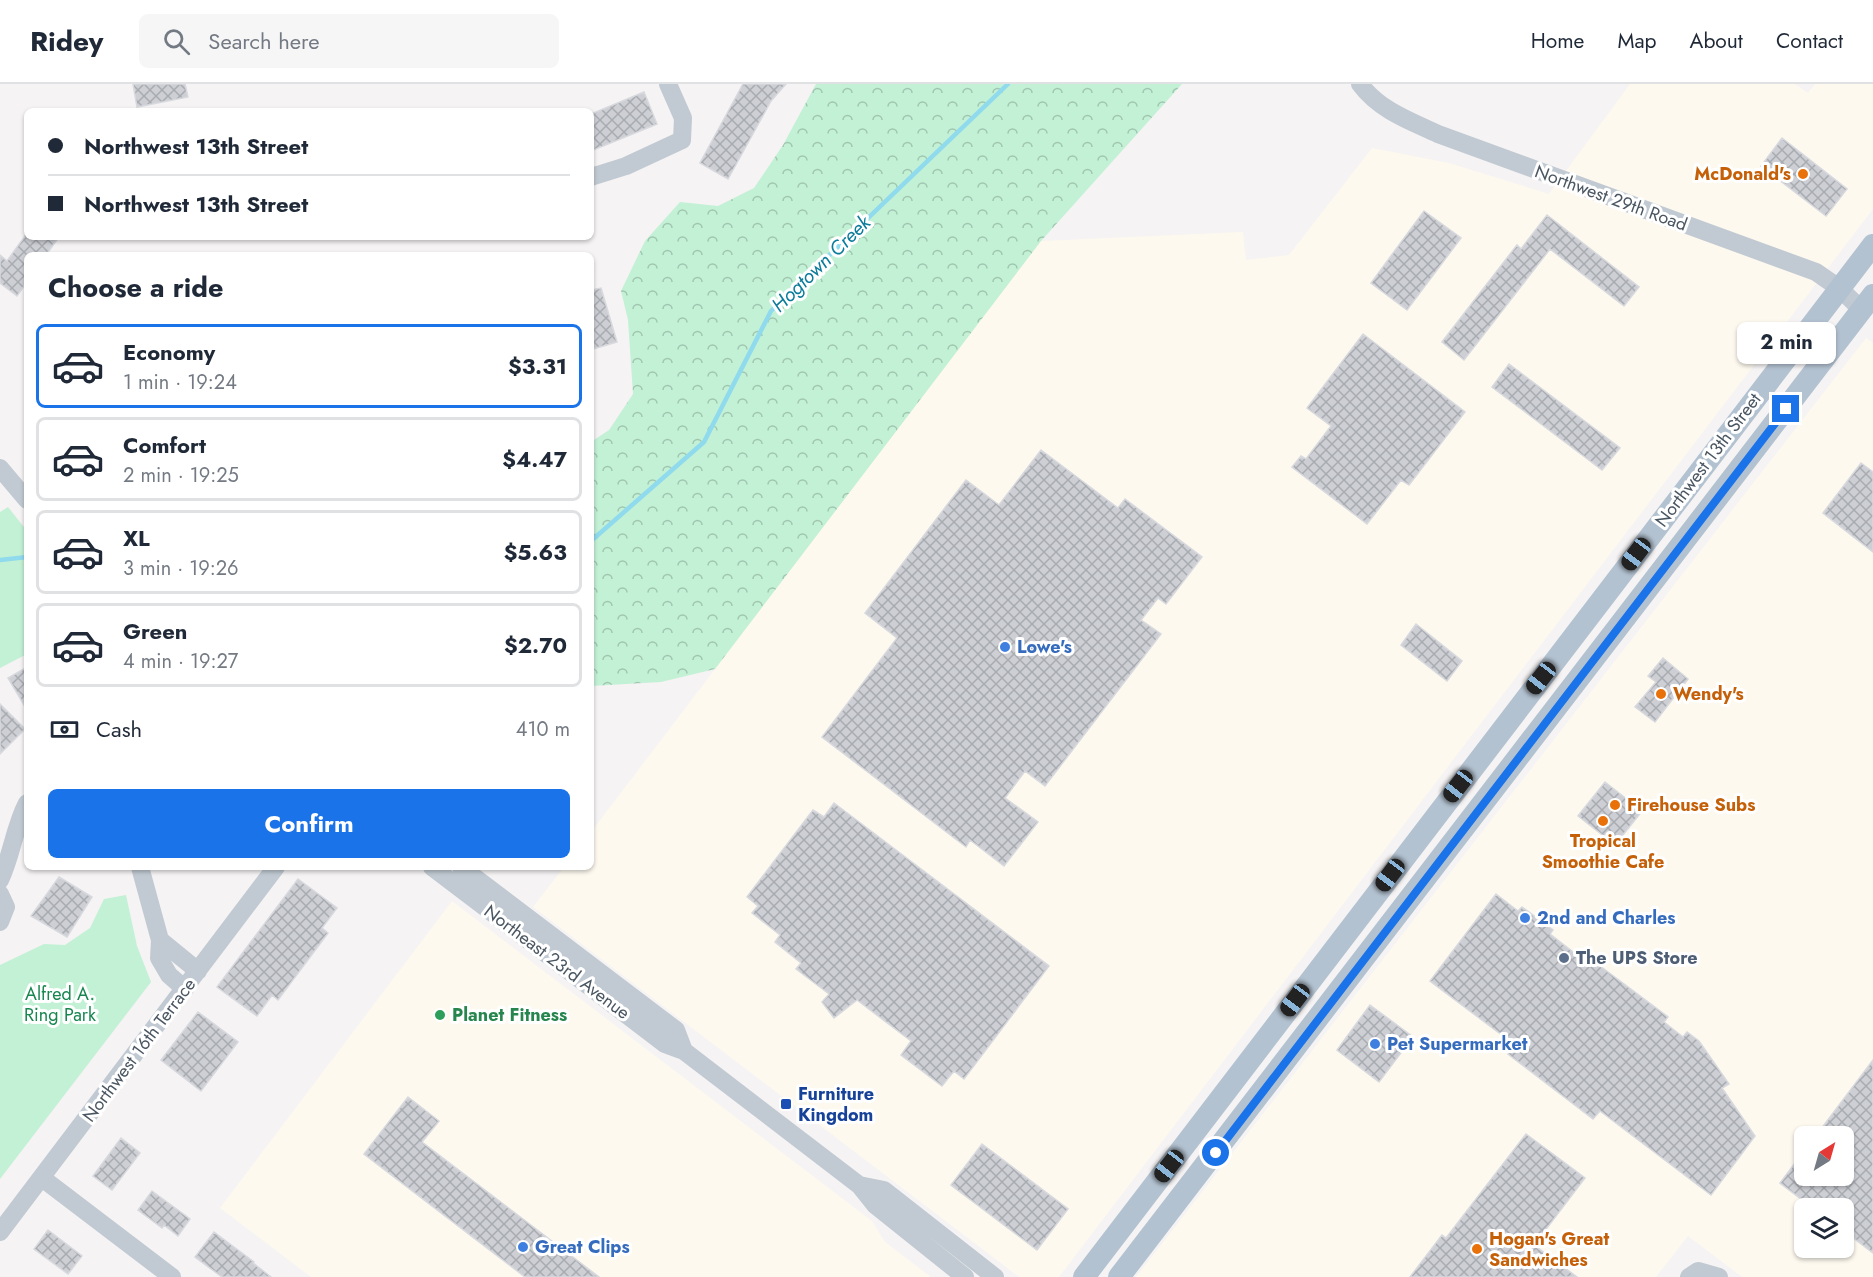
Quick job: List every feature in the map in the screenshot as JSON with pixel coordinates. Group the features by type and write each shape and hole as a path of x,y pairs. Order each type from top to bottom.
{"main road":[{"name":"Northwest 13th Street","path":"1084,1277 1873,245"},
{"name":"Northwest 13th Street","path":"1119,1277 1868,303"},
{"path":"1477,761 1502,779"},
{"path":"1293,1053 1296,1021 1309,982"},
{"path":"1258,1098 1267,1065 1268,1037"}],"street":[{"name":"Northwest 29th Road","path":"1360,84 1368,95 1385,108 1438,134 1816,272 1839,288 1868,303"},
{"path":"594,176 626,166 682,140 683,118 671,86"},
{"path":"3,479 24,497"},
{"path":"0,880 8,863 17,823 24,809"},
{"path":"141,870 160,940 162,965 185,989"},
{"name":"Northwest 16th Terrace","path":"0,1232 274,870"},
{"name":"Northeast 23rd Avenue","path":"436,870 665,1044 684,1051 859,1185 884,1190 995,1277"},
{"name":"Northeast 23rd Avenue","path":"465,870 676,1030 684,1051"},
{"path":"0,894 6,907 0,922"},
{"path":"160,940 198,971"},
{"path":"42,1178 172,1277"},
{"path":"859,1185 874,1205 965,1277"},
{"path":"1689,1277 1698,1271 1714,1275"}],"shaded area":[{"path":"1630,84 1795,84 1808,93 1815,84 1873,84 1873,209 1059,1277 1019,1277 533,907 562,870 594,870 594,828 1041,241 1243,232 1246,260 1289,255 1372,148 1449,163 1549,194"},
{"path":"1866,338 1873,343 1873,1277 1742,1277 1688,1236 1656,1277 1136,1277"},
{"path":"452,901 872,1221 885,1242 931,1277 311,1277 220,1208"}],"green space":[{"path":"816,84 1182,84 1041,241 715,669 661,682 594,686 594,440 609,430 633,394 628,320 621,291 645,241 680,202 718,206 754,188 783,145"},
{"path":"8,507 24,527 24,656 0,668 0,512"},
{"name":"Alfred A. Ring Park","path":"126,895 137,946 151,982 0,1179 0,965 44,944 65,945 90,928 104,899"}],"building":[{"path":"133,84 185,84 188,97 137,107"},
{"path":"743,84 786,84 771,101 728,179 700,163"},
{"path":"644,92 657,124 594,150 594,113"},
{"path":"1782,138 1847,189 1826,216 1761,166"},
{"path":"1424,211 1461,238 1407,310 1371,283"},
{"path":"1547,215 1639,287 1624,306 1550,249 1464,360 1442,342 1517,245 1521,249"},
{"path":"24,237 24,240 57,240 48,252 24,252 24,286 17,296 0,283 0,255 7,261"},
{"path":"601,288 617,342 594,349 594,289"},
{"path":"1363,334 1465,412 1409,485 1401,480 1367,524 1292,467 1301,456 1306,459 1331,426 1307,408"},
{"path":"1509,364 1620,448 1602,470 1492,387"},
{"path":"1041,450 1118,508 1125,499 1202,557 1166,604 1158,598 1141,620 1161,634 1045,786 1025,771 1005,798 1038,822 1004,866 970,840 966,847 822,737 897,638 865,613 966,480 999,505"},
{"path":"1861,463 1873,472 1873,552 1823,513"},
{"path":"1416,624 1462,661 1447,681 1401,645"},
{"name":"Wendy's","path":"1663,658 1688,679 1655,722 1635,707 1656,682 1648,676"},
{"path":"24,669 24,705 8,678"},
{"path":"0,704 24,730 0,754"},
{"path":"1605,782 1642,811 1615,845 1578,816"},
{"path":"834,803 1049,966 964,1079 954,1071 942,1086 901,1055 911,1041 857,1000 834,1018 822,1002 829,994 796,969 801,963 775,942 780,935 752,913 758,906 747,897 813,810 824,817"},
{"path":"59,877 92,897 67,937 31,916"},
{"path":"298,879 337,908 322,928 328,933 278,1000 272,995 257,1016 217,987"},
{"path":"1496,894 1518,911 1522,907 1553,930 1550,934 1581,958 1584,954 1668,1017 1664,1022 1683,1037 1687,1032 1699,1041 1729,1084 1722,1088 1755,1136 1711,1195 1600,1111 1593,1119 1508,1054 1515,1045 1430,981"},
{"name":"Pet Supermarket","path":"1370,1005 1413,1037 1379,1082 1337,1050"},
{"path":"198,1012 238,1042 201,1091 161,1060"},
{"path":"1873,1060 1873,1253 1854,1239 1854,1198 1800,1198 1780,1183 1794,1164 1794,1186 1854,1186 1854,1126 1823,1126"},
{"path":"408,1097 439,1121 422,1142 599,1277 525,1277 364,1154"},
{"path":"1526,1134 1585,1178 1534,1245 1577,1277 1410,1277 1442,1235 1446,1238"},
{"path":"121,1138 140,1153 112,1190 93,1176"},
{"path":"982,1144 1068,1209 1037,1250 951,1185"},
{"path":"152,1191 190,1219 178,1236 164,1225 162,1228 138,1210"},
{"path":"48,1230 82,1256 68,1274 34,1249"},
{"path":"214,1232 271,1277 222,1277 195,1257"}],"waterway":[{"name":"Hogtown Creek","path":"594,538 704,442 771,311 1008,84"},
{"name":"Hogtown Creek","path":"0,560 24,557"}],"place":[{"name":"McDonald's","path":"1803,174"},
{"name":"Lowe's","path":"1005,647"},
{"name":"Wendy's","path":"1661,694"},
{"name":"Firehouse Subs","path":"1615,805"},
{"name":"Tropical Smoothie Cafe","path":"1603,821"},
{"name":"2nd and Charles","path":"1525,918"},
{"name":"The UPS Store","path":"1564,958"},
{"name":"Planet Fitness","path":"440,1015"},
{"name":"Pet Supermarket","path":"1375,1044"},
{"name":"Furniture Kingdom","path":"786,1104"},
{"name":"Great Clips","path":"523,1247"},
{"name":"Hogan's Great Sandwiches","path":"1477,1249"}],"route":[{"path":"1216,1153 1786,409"}]}
